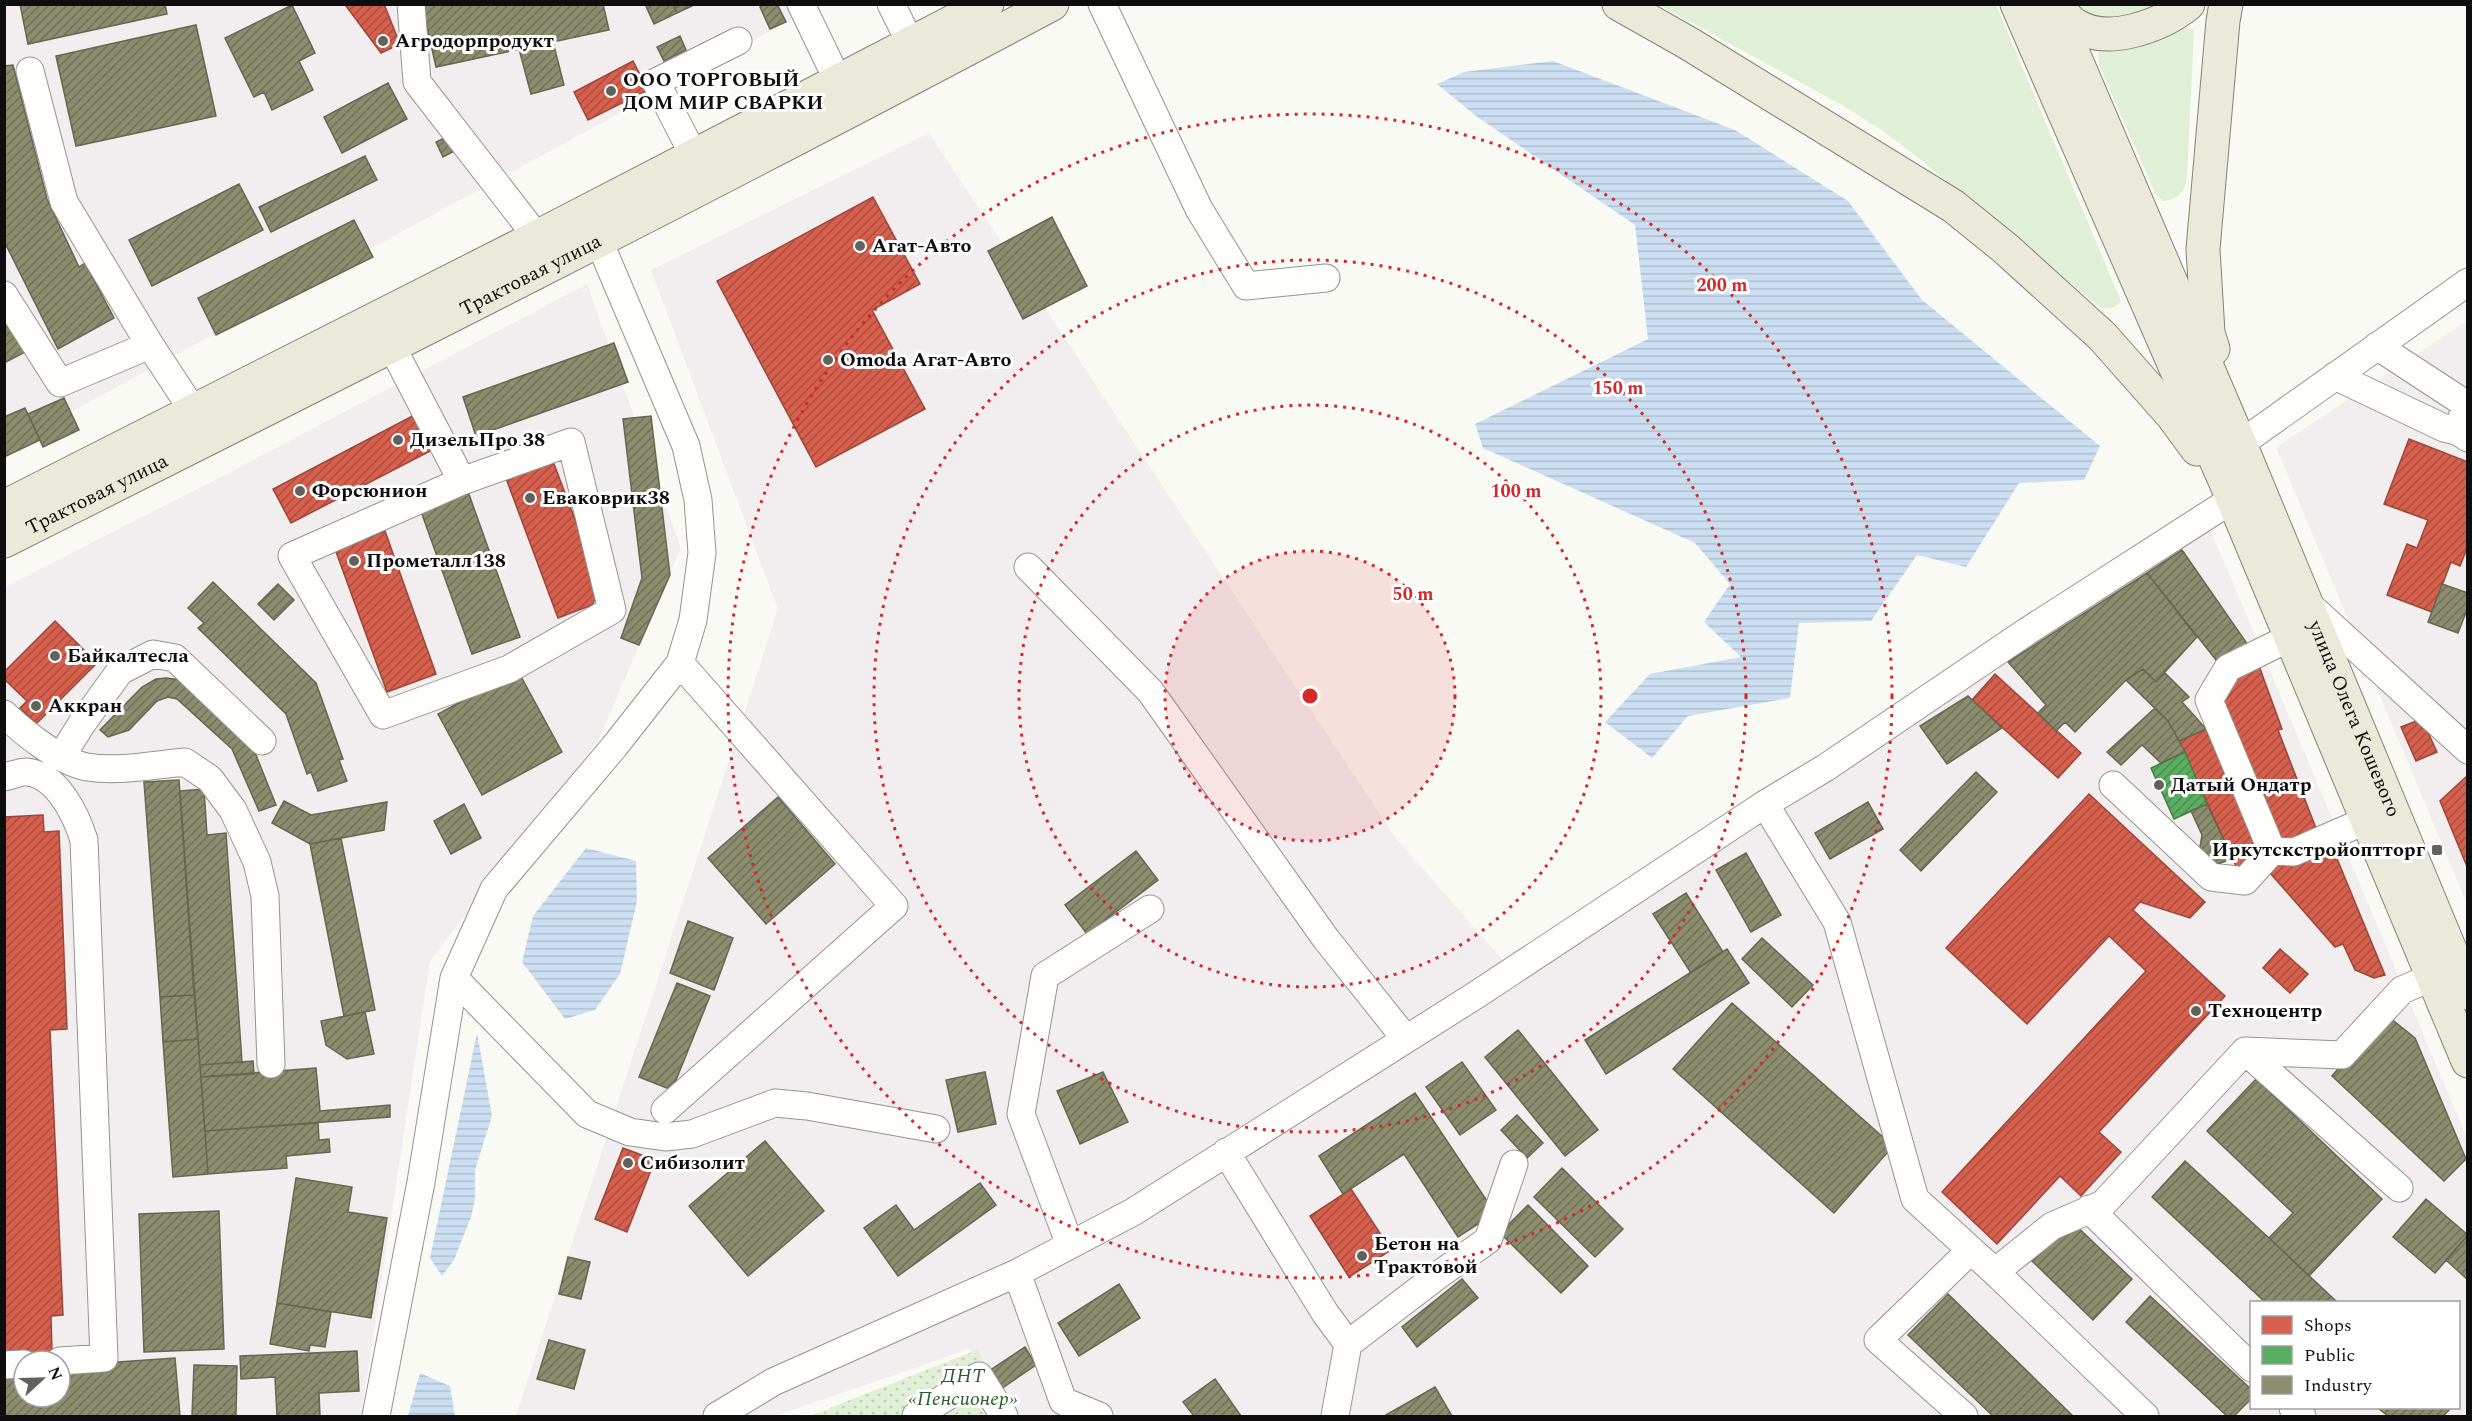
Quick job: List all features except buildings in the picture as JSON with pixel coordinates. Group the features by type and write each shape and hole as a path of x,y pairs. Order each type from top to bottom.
{"main road":[{"name":"Трактовая улица","path":"4,507 537,237 987,4"},
{"name":"Трактовая улица","path":"4,541 599,241 1052,4"},
{"path":"1619,4 1688,43 1929,190 1976,224 2102,336 2172,415 2233,499"},
{"path":"2017,4 2233,499"},
{"path":"2054,4 2068,19 2080,27 2093,32 2115,33 2152,25 2173,15 2188,4"},
{"path":"2054,4 2240,444"},
{"path":"2226,4 2203,249 2208,333 2240,444"},
{"name":"улица Олега Кошевого","path":"2240,444 2468,993"},
{"name":"улица Олега Кошевого","path":"2233,499 2468,1061"}],"lane":[{"path":"411,4 417,82 537,237"},
{"path":"801,4 838,81"},
{"path":"891,4 911,44"},
{"path":"1102,4 1199,209 1246,286 1326,278"},
{"path":"694,156 656,82 738,41"},
{"path":"30,71 64,202 150,345 194,412"},
{"path":"376,1416 421,1182 454,978 494,889 614,747 680,663 693,620 702,553 698,500 686,446 599,241"},
{"path":"2240,444 2468,282"},
{"path":"4,295 60,382 150,345"},
{"path":"2335,376 2444,428 2464,421 2453,394 2376,346"},
{"path":"392,347 462,481"},
{"path":"571,442 612,609 509,669 383,715 292,555 462,481 571,442"},
{"path":"717,1416 773,1382 1017,1273 1133,1212 1476,995 1765,804 1825,768 2178,532 2233,499"},
{"path":"1028,567 1150,691 1326,939 1405,1038"},
{"path":"2305,601 2468,750"},
{"path":"2272,851 2209,700 2228,668 2290,638"},
{"path":"61,757 120,671 153,654 175,658 262,741"},
{"path":"665,1110 894,906 680,663"},
{"path":"4,714 61,757 85,767 119,769 185,762 210,779 233,810 257,862 265,896 271,1064"},
{"path":"4,777 27,772 45,779 64,797 77,819 84,840 104,1358 72,1360"},
{"path":"2113,785 2211,877 2245,881 2272,851"},
{"path":"1765,804 1837,922 1915,1199 1995,1272 2130,1411"},
{"path":"2272,851 2294,852 2367,820"},
{"path":"1070,1245 1021,1114 1045,976 1150,909"},
{"path":"1995,1272 2052,1226 2103,1204 2245,1051 2342,1055 2402,990 2432,977"},
{"path":"454,978 587,1114 630,1132 665,1137 692,1134 776,1103 807,1106 936,1129"},
{"path":"2245,1051 2399,1188"},
{"path":"1226,1152 1325,1313 1348,1344"},
{"path":"1335,1416 1348,1344 1488,1240 1514,1164"},
{"path":"2088,1209 2250,1366"},
{"path":"1964,1416 1878,1340 1971,1250"},
{"path":"1017,1273 1063,1401 1099,1416"},
{"path":"916,1416 979,1376 1004,1416"}],"shaded area":[{"path":"5,5 818,5 5,448"},
{"path":"929,133 1395,837 1517,976 2206,519 2467,1138 2467,1416 1011,1416 969,1349 775,1416 516,1416 778,609 651,270"},
{"path":"587,284 681,548 599,739 430,961 361,1416 5,1416 5,587 240,467"},
{"path":"2467,321 2467,904 2276,447"}],"green space":[{"path":"1659,5 1996,5 2121,301 2111,308 2098,306 1883,131 1842,105"},
{"path":"2071,5 2166,5 2106,22"},
{"path":"2176,27 2194,29 2187,179 2179,195 2163,201 2156,195 2099,65 2098,48"},
{"name":"ДНТ «Пенсионер»","path":"977,1350 1018,1416 810,1416"}],"water":[{"path":"1553,61 1735,130 1848,201 1922,300 2100,446 2084,480 2019,483 1966,567 1917,555 1871,621 1799,623 1790,698 1688,716 1652,758 1605,722 1650,674 1741,657 1704,622 1730,584 1695,543 1483,448 1475,424 1648,339 1635,225 1476,116 1437,84 1464,72"},
{"path":"586,848 636,861 637,901 620,974 595,1010 565,1019 522,962 533,916"},
{"path":"477,1033 492,1116 475,1170 475,1199 471,1217 454,1260 442,1276 430,1258"},
{"path":"420,1373 450,1386 455,1416 408,1416"}],"place":[{"name":"Агродорпродукт","path":"383,41"},
{"name":"ООО ТОРГОВЫЙ ДОМ МИР СВАРКИ","path":"611,91"},
{"name":"Агат-Авто","path":"860,246"},
{"name":"Omoda Агат-Авто","path":"828,360"},
{"name":"ДизельПро 38","path":"398,440"},
{"name":"Форсюнион","path":"300,491"},
{"name":"Еваковрик38","path":"530,498"},
{"name":"Прометалл138","path":"354,561"},
{"name":"Байкалтесла","path":"55,656"},
{"name":"Аккран","path":"36,706"},
{"name":"Датый Ондатр","path":"2159,785"},
{"name":"Иркутскстройоптторг","path":"2437,850"},
{"name":"Техноцентр","path":"2196,1011"},
{"name":"Сибизолит","path":"628,1163"},
{"name":"Бетон на Трактовой","path":"1362,1256"}]}
